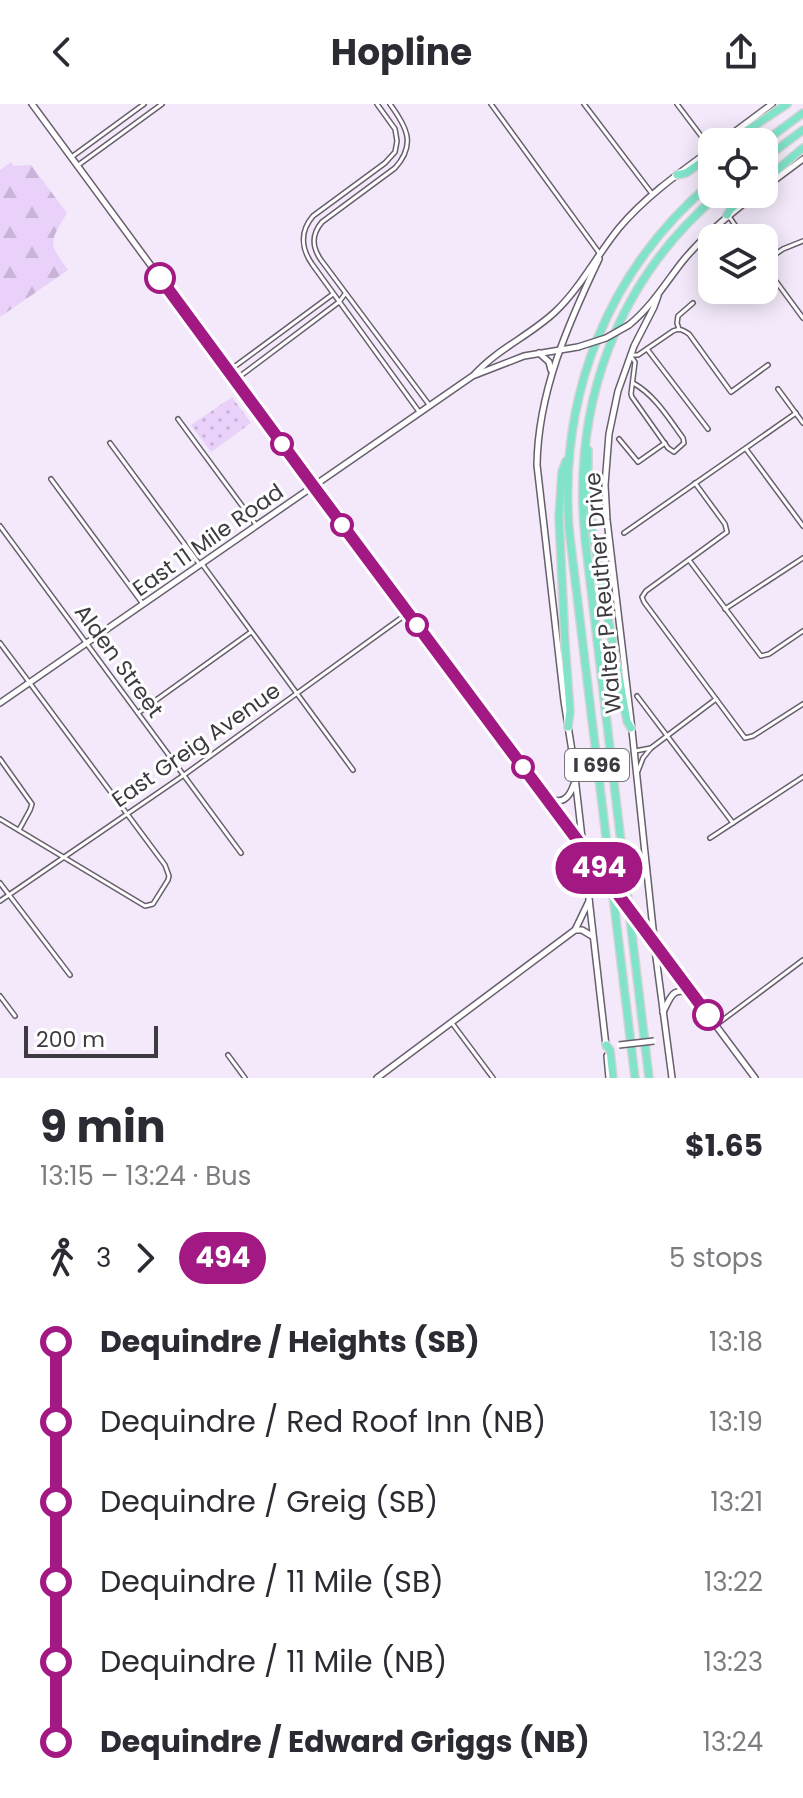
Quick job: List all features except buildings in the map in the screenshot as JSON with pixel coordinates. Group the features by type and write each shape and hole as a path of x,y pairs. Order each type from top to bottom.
{"highway":[{"path":"751,128 787,104"},
{"path":"778,132 803,113"},
{"path":"778,149 803,130"},
{"path":"778,169 803,148"},
{"path":"677,175 686,173 698,163"},
{"name":"I 696","path":"635,1078 569,529 569,452 583,379 613,303 657,237 698,195"},
{"name":"I 696","path":"649,1078 584,528 582,487 587,426 595,387 615,331 649,271 670,243 703,208"},
{"path":"727,215 732,208"},
{"path":"587,426 588,490 593,537 627,721 631,728"},
{"path":"568,727 570,711 559,517 562,472 569,452"},
{"path":"606,1045 610,1050 609,1078"}],"main road":[{"path":"32,104 755,1078"},
{"path":"739,128 770,104"},
{"path":"778,178 803,159"},
{"name":"East 11 Mile Road","path":"0,703 420,413 533,330 574,291 629,217 677,175"},
{"name":"East 11 Mile Road","path":"474,375 509,361 606,338 629,325 658,296 692,251 737,208"},
{"path":"600,254 544,399 537,465 606,1045"},
{"name":"Walter P Reuther Drive","path":"658,296 621,379 608,444 605,485 672,1078"},
{"path":"567,334 578,347"},
{"path":"539,353 549,362 552,374"},
{"path":"573,759 633,751"},
{"path":"543,793 553,800 563,800 570,794 575,780"},
{"path":"377,1078 575,930 589,900"},
{"path":"575,930 593,936"},
{"path":"663,1013 676,991 693,994"},
{"path":"605,1030 611,1041 619,1045 667,1039"}],"street":[{"path":"71,157 144,104"},
{"path":"77,166 161,104"},
{"path":"377,104 396,133 396,148 389,159 313,216 305,227 303,247 305,255 420,413"},
{"path":"390,104 406,130 404,156 399,164 322,222 315,233 314,248 430,406"},
{"path":"491,104 600,254"},
{"path":"584,104 653,195"},
{"path":"677,104 698,132"},
{"path":"386,116 387,111 394,110"},
{"path":"376,169 382,177"},
{"path":"331,202 336,211"},
{"path":"727,215 734,224"},
{"path":"778,253 803,241"},
{"path":"312,264 317,265 321,260"},
{"path":"322,278 330,272"},
{"path":"778,283 803,318"},
{"path":"235,380 339,302 346,293"},
{"path":"228,371 333,294"},
{"path":"693,303 678,316 679,329 689,334 731,392 768,365"},
{"path":"630,355 638,355 679,329"},
{"path":"376,352 383,344"},
{"path":"647,349 708,429"},
{"path":"630,355 635,362 633,383 632,397 669,450 674,452 684,443 683,438 654,400 633,383"},
{"path":"386,365 394,358"},
{"path":"778,389 803,423"},
{"path":"624,533 796,413"},
{"path":"178,419 257,526"},
{"path":"619,439 638,462 665,443"},
{"path":"110,443 353,770"},
{"path":"745,448 803,526"},
{"path":"51,479 143,604"},
{"path":"695,483 725,524 727,532 643,596 646,605 745,738 803,704"},
{"name":"Alden Street","path":"0,526 241,853"},
{"path":"725,609 803,558"},
{"path":"689,560 761,656 803,631"},
{"name":"East Greig Avenue","path":"0,901 184,775 408,613"},
{"path":"138,713 251,632"},
{"path":"0,643 165,865 168,880 149,907 0,819"},
{"path":"637,696 733,823"},
{"path":"636,777 641,761 651,748 716,699"},
{"path":"633,751 651,748"},
{"path":"0,759 32,804 19,830"},
{"path":"710,838 803,777"},
{"path":"0,883 70,975"},
{"path":"716,1025 803,960"},
{"path":"0,996 15,1016"},
{"path":"451,1022 493,1078"},
{"path":"228,1055 245,1078"}],"green space":[{"path":"11,162 14,166 31,165 67,213 53,242 68,270 0,317 0,170"},
{"path":"232,397 251,423 211,452 191,425"}],"bus line":[{"name":"494","path":"160,278 708,1015"}]}
